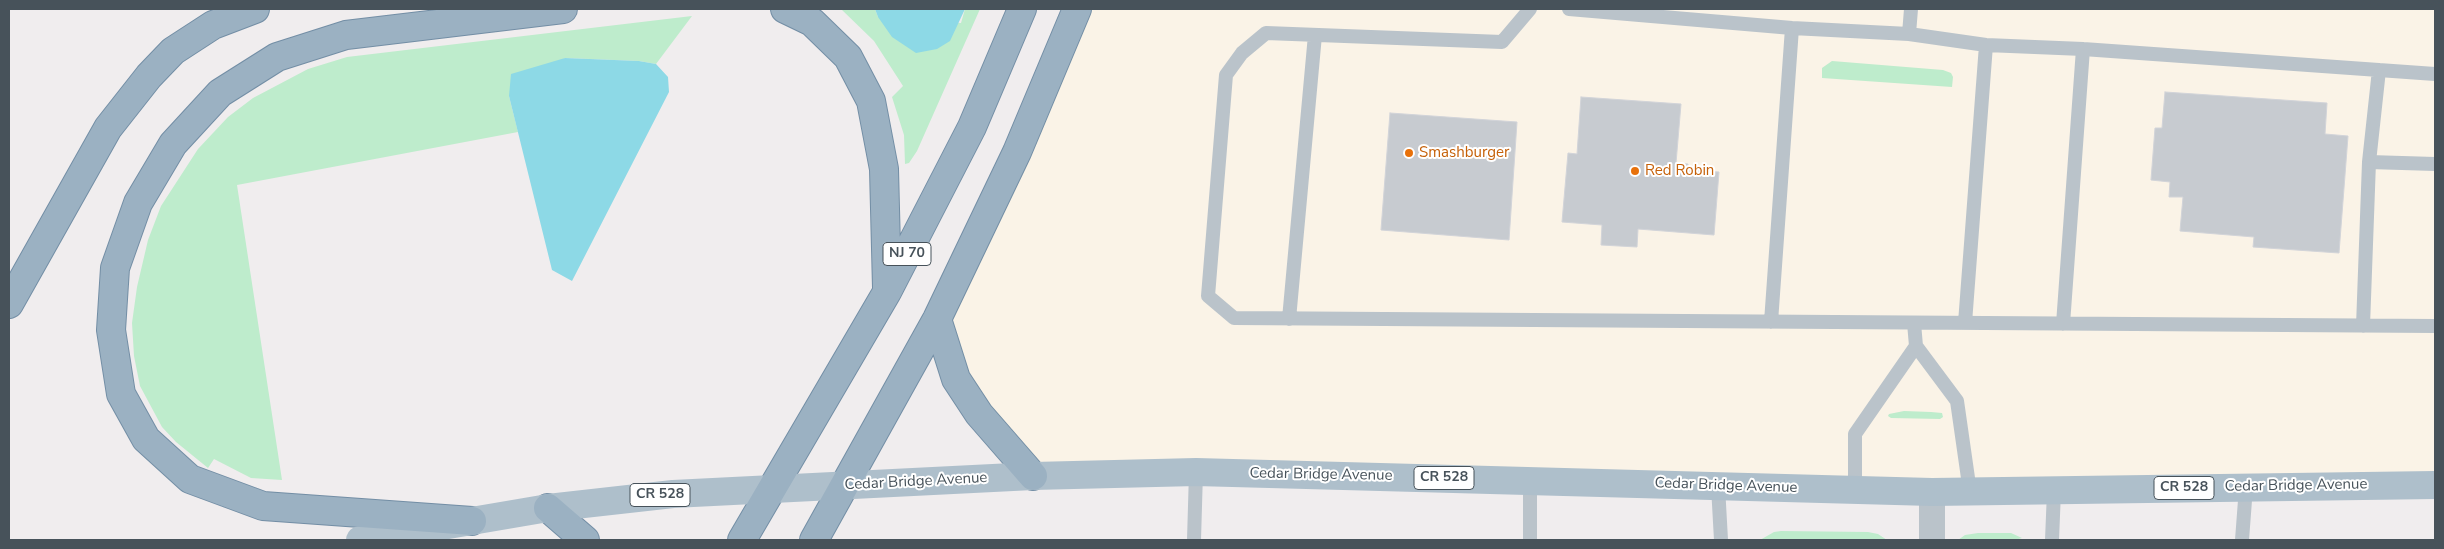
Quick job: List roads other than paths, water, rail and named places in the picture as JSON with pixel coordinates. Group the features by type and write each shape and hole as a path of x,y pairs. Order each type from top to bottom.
{"highway":[{"path":"9,304 108,128 149,76 173,51 212,25 255,9"},
{"path":"469,531 263,506 190,479 146,439 120,394 111,330 115,268 138,203 173,144 220,93 277,57 346,35 563,9"},
{"path":"785,9 812,22 848,57 872,101 884,168 887,292"},
{"name":"NJ 70","path":"742,540 887,292 972,126 1022,9"},
{"path":"814,540 937,318 1017,152 1077,9"},
{"path":"937,318 956,379 979,414 1032,476"},
{"path":"548,508 585,540"}],"main road":[{"name":"Cedar Bridge Avenue","path":"360,540 469,531 548,508 673,494 1032,476 1196,472 1932,492 2435,485"}],"street":[{"path":"1932,492 1932,540"}],"lane":[{"path":"1530,9 1502,42 1266,33 1242,53 1226,75 1208,296 1234,318 2435,326"},
{"path":"1570,9 1792,28 1909,34 1986,45 2083,48 2435,74"},
{"path":"1909,34 1911,9"},
{"path":"1771,322 1792,28"},
{"path":"1289,318 1315,35"},
{"path":"1965,323 1986,45"},
{"path":"2064,324 2083,48"},
{"path":"2363,326 2370,162 2379,70"},
{"path":"2370,162 2435,164"},
{"path":"1914,323 1916,346 1957,401 1970,492"},
{"path":"1855,490 1855,434 1916,346"},
{"path":"1194,540 1196,472"},
{"path":"1530,480 1530,540"},
{"path":"1718,486 1721,540"},
{"path":"2242,540 2246,487"},
{"path":"2052,540 2054,490"}],"water":[{"path":"875,9 965,9 950,41 937,49 916,53 892,37 878,17"},
{"path":"565,58 639,61 656,64 668,77 669,92 572,281 552,270 509,96 511,74"}],"place":[{"name":"Smashburger","path":"1409,153"},
{"name":"Red Robin","path":"1635,171"}]}
